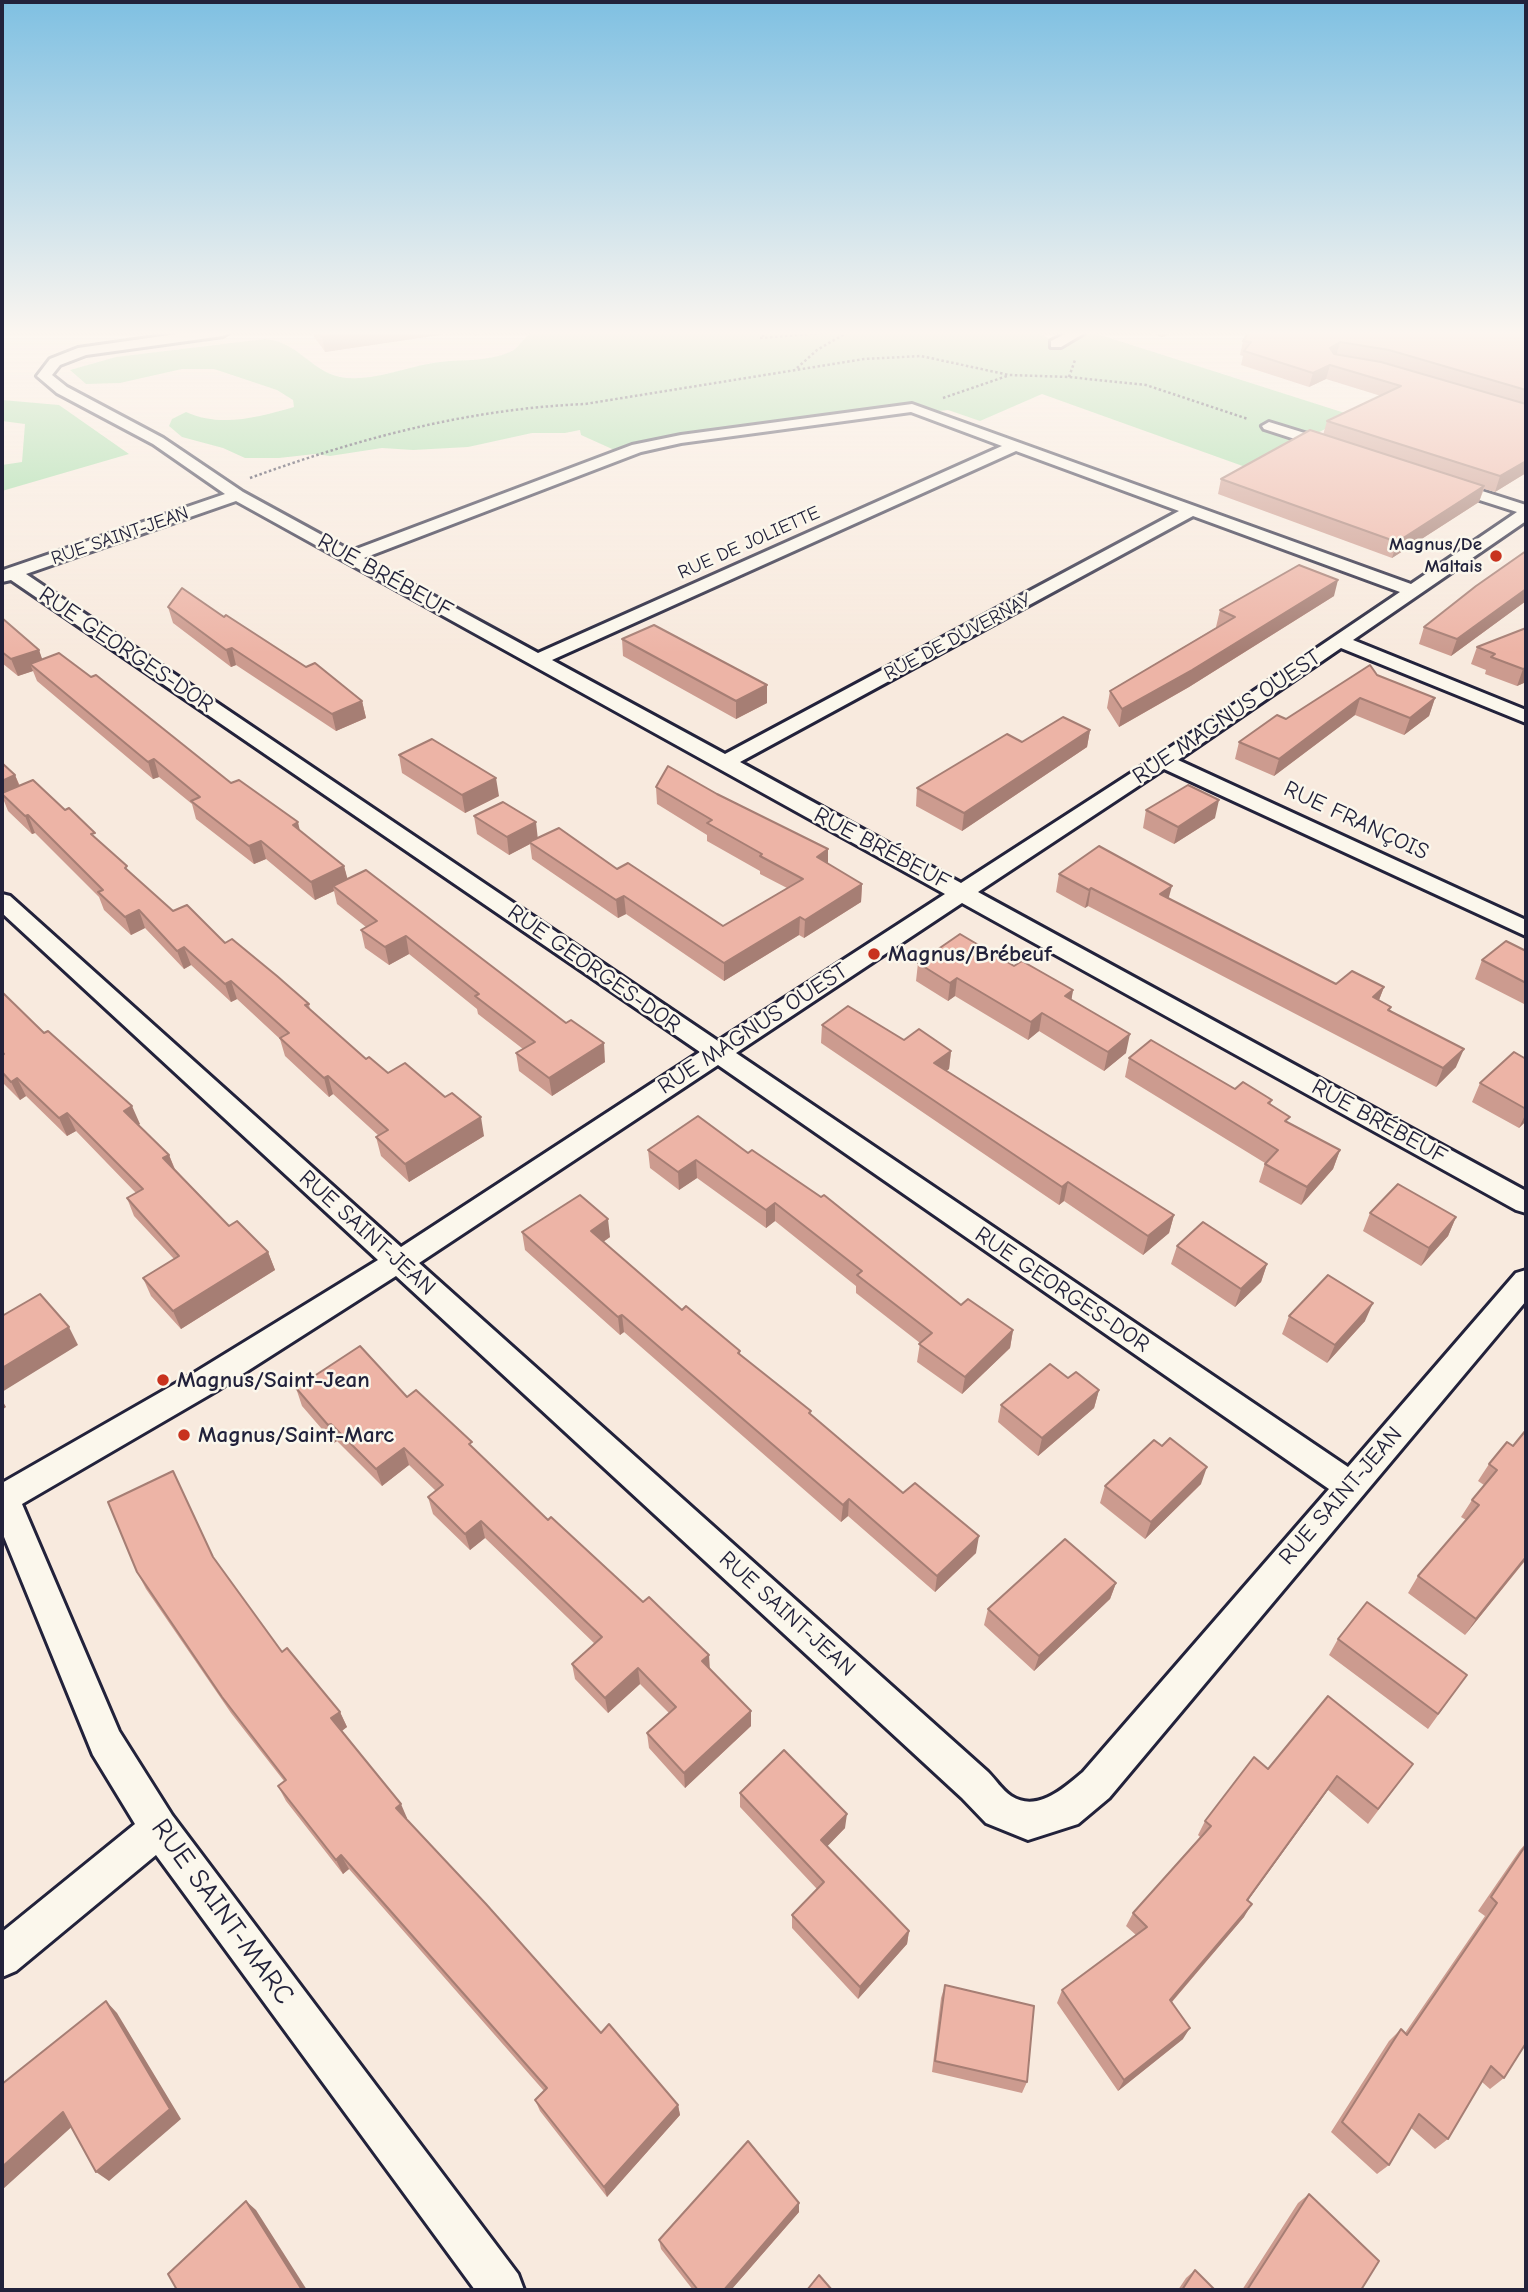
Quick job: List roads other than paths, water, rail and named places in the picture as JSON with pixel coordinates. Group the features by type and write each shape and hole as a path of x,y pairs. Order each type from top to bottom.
{"street":[{"name":"RUE BRÉBEUF","path":"154,439 231,491 1526,1203"},
{"path":"350,557 637,448 681,439"},
{"path":"996,439 1413,591"},
{"path":"1309,439 1346,451"},
{"name":"RUE DE JOLIETTE","path":"537,660 1015,446"},
{"path":"1436,481 1526,512"},
{"name":"RUE SAINT-JEAN","path":"7,575 231,491"},
{"name":"RUE DE DUVERNAY","path":"724,763 1193,510"},
{"name":"RUE MAGNUS OUEST","path":"3,1498 205,1382 377,1273 399,1262 1163,761 1526,512"},
{"name":"RUE GEORGES-DOR","path":"7,575 330,785 715,1053 1349,1485"},
{"path":"1339,641 1526,717"},
{"name":"RUE FRANÇOIS","path":"1163,761 1526,929"},
{"name":"RUE SAINT-JEAN","path":"2,901 944,1757 999,1810 1028,1821 1065,1811 1096,1785 1349,1485 1526,1281"},
{"name":"RUE SAINT-MARC","path":"3,1498 106,1744 126,1778 159,1828 502,2290"},
{"path":"2,1957 159,1828"}],"place":[{"name":"Magnus/De Maltais","path":"1496,556"},
{"name":"Magnus/Brébeuf","path":"874,954"},
{"name":"Magnus/Saint-Jean","path":"163,1380"},
{"name":"Magnus/Saint-Marc","path":"184,1435"}]}
